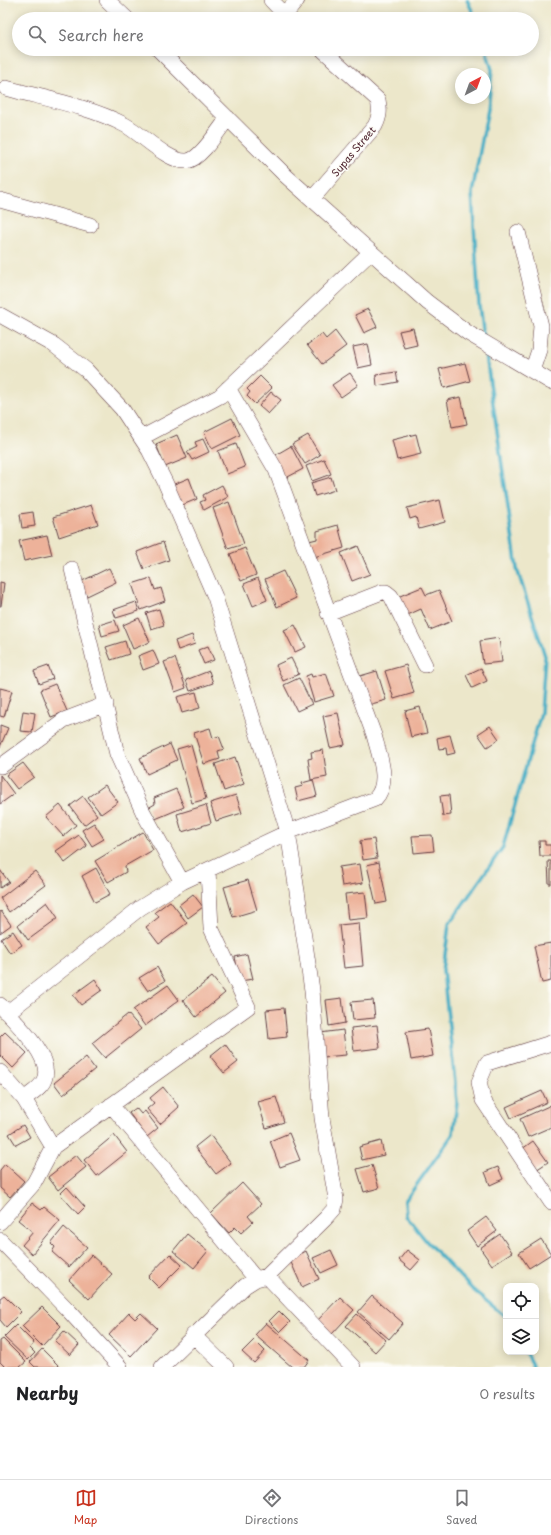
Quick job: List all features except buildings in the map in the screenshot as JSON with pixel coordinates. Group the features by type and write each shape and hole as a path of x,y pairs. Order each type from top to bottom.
{"street":[{"path":"107,0 120,12"},
{"path":"270,0 282,12"},
{"path":"290,12 297,0"},
{"path":"165,56 312,200 427,302 468,333 551,382"},
{"name":"Supas Street","path":"312,200 375,126 379,118 380,110 378,100 330,56"},
{"path":"6,88 83,108 126,125 178,161 189,161 197,157 228,118"},
{"path":"0,200 90,225"},
{"path":"518,232 541,326 539,350 532,371"},
{"path":"141,438 220,396 371,252"},
{"path":"0,315 54,346 86,370 122,409 141,438 165,482 214,597 288,832 312,990 322,1118 336,1199 334,1209 262,1277 225,1304 162,1367"},
{"path":"24,1099 41,1085 45,1077 46,1068 40,1052 4,1009 140,908 182,882 288,832 375,799 380,794 384,784 374,735 276,470 228,388"},
{"path":"72,569 117,754 143,812 182,882"},
{"path":"328,613 382,592 386,592 391,596 425,665"},
{"path":"1,766 64,720 106,704"},
{"path":"0,1222 34,1183 53,1147 248,1007 211,928 208,870"},
{"path":"551,1043 487,1064 479,1082 483,1100 551,1202"},
{"path":"0,1072 24,1099 53,1147"},
{"path":"111,1105 262,1277 353,1367"},
{"path":"0,1240 70,1312 120,1367"},
{"path":"193,1335 226,1367"}],"waterway":[{"path":"467,0 473,12"},
{"path":"483,336 479,305 472,193 488,109 492,70 488,56"},
{"path":"485,348 517,569 545,656 541,713 503,847 449,924 443,970 457,1102 453,1134 405,1201 406,1216 427,1242 472,1289 503,1315"},
{"path":"527,1355 533,1367"}]}
